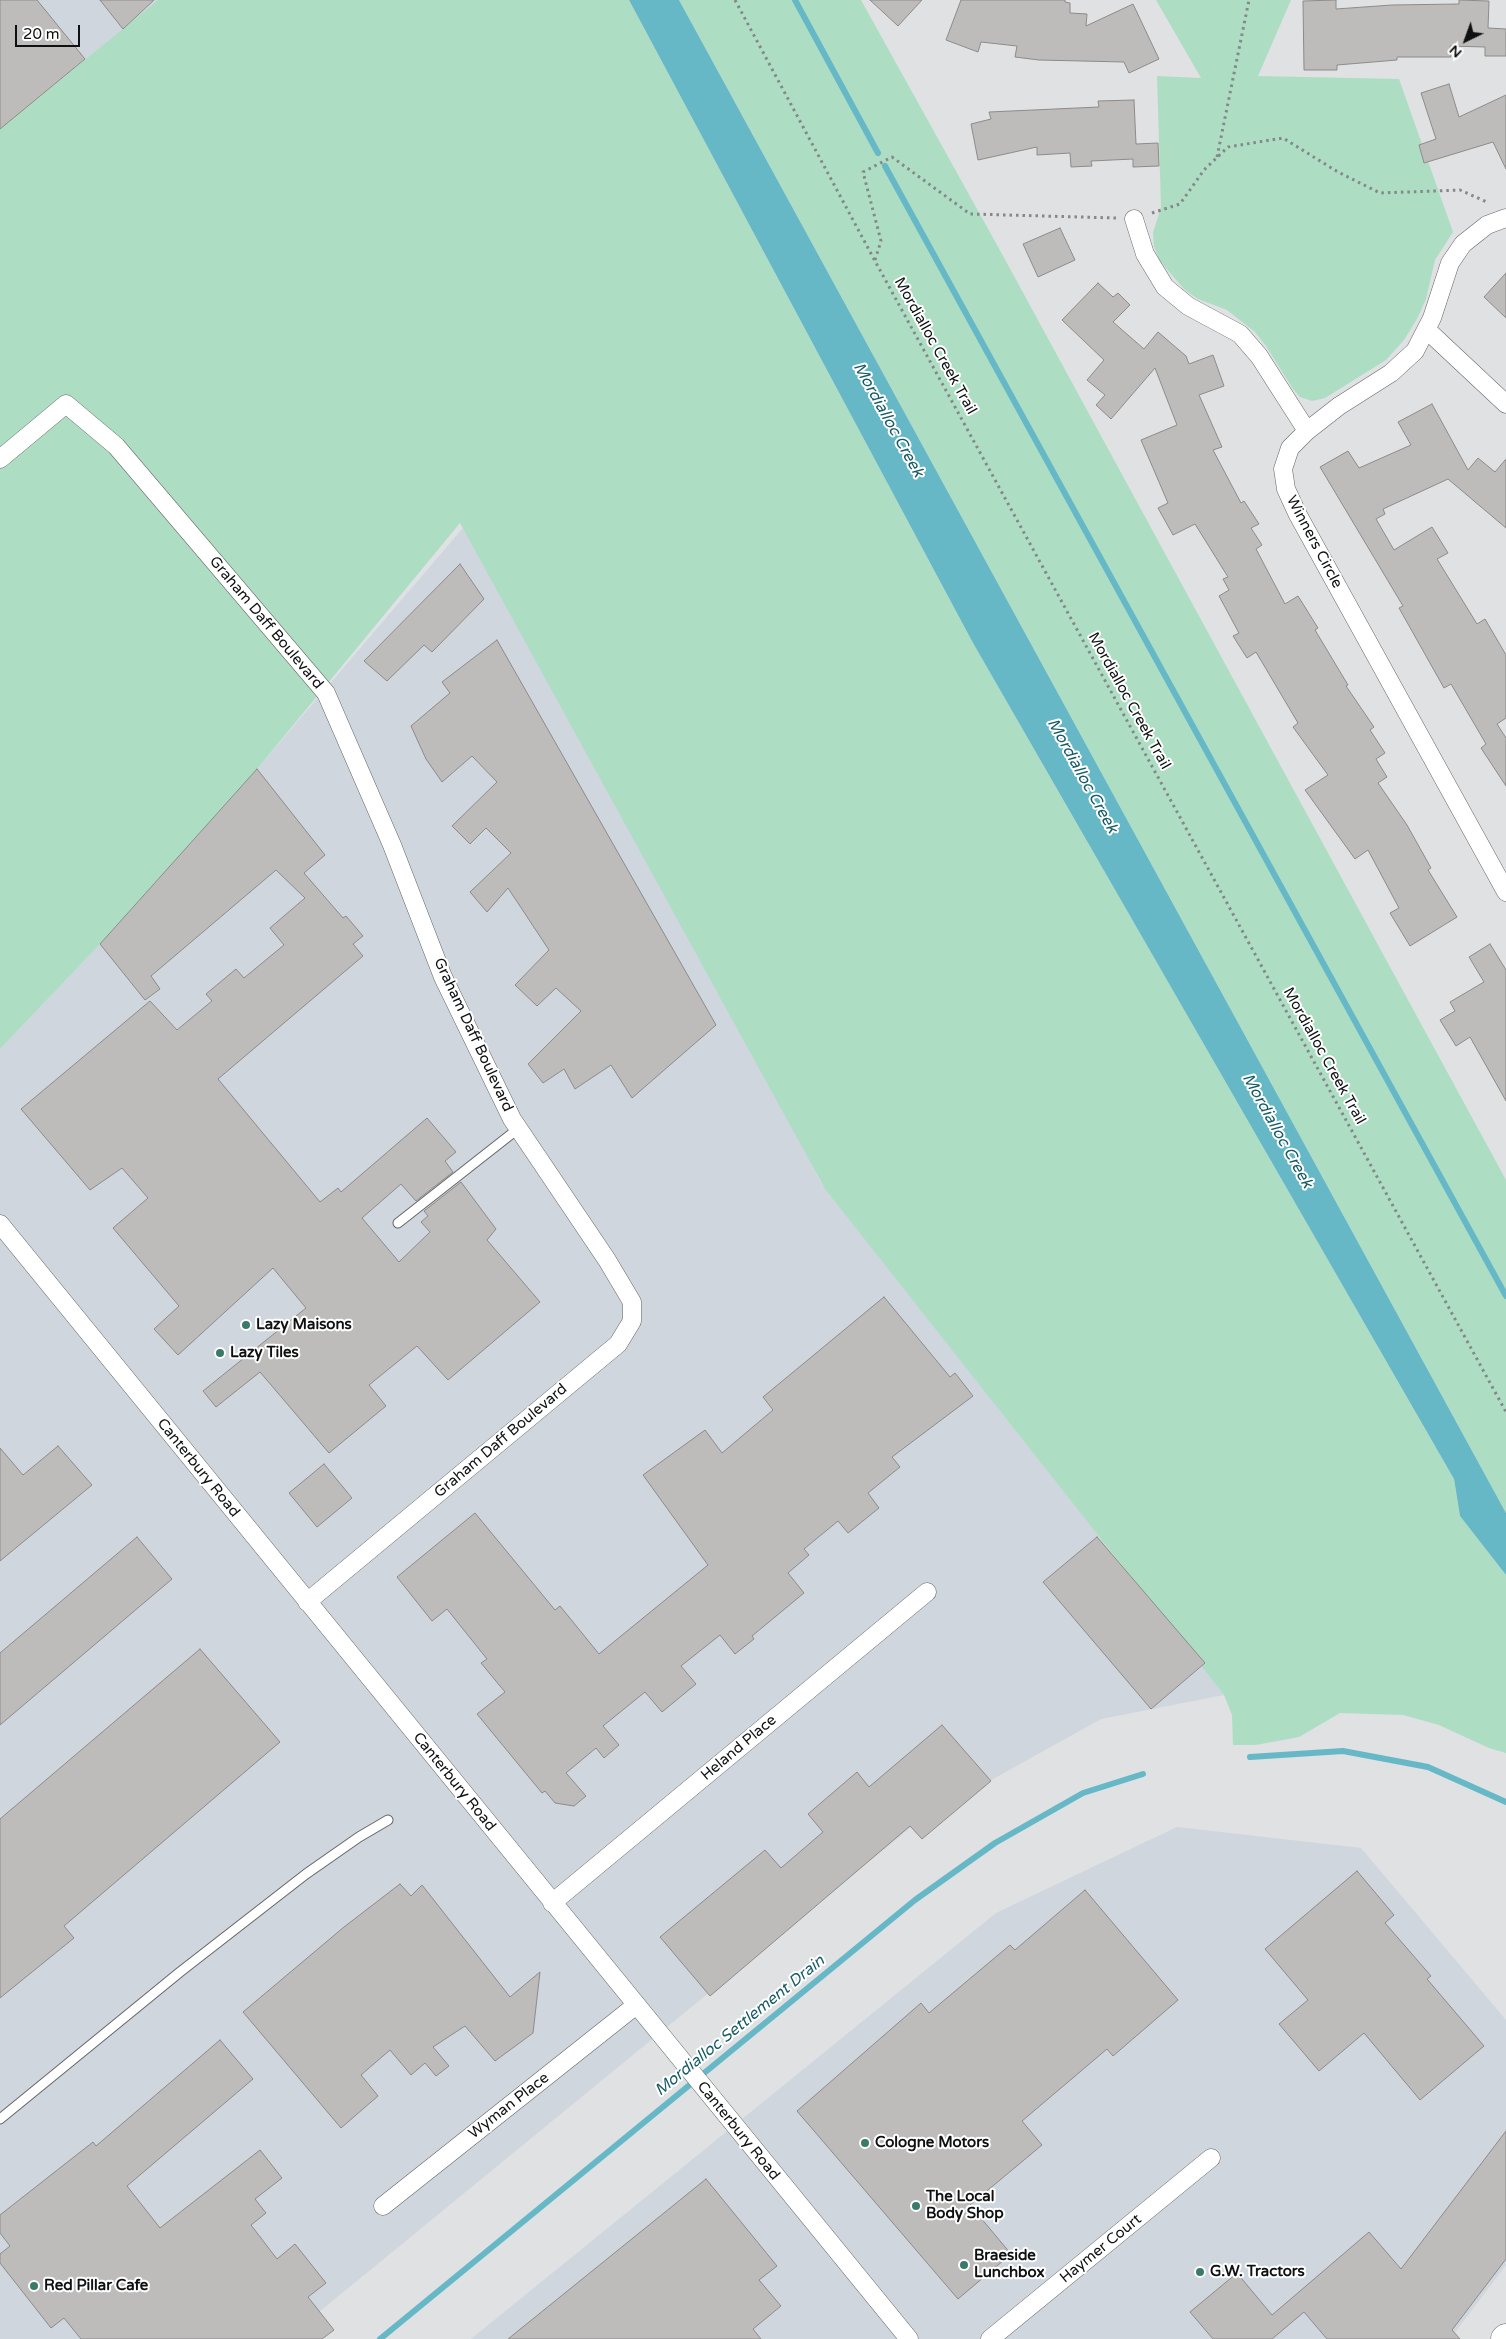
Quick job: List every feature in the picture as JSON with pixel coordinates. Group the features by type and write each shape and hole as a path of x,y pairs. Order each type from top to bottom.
{"street":[{"name":"Winners Circle","path":"1503,881 1286,489 1283,469 1290,448 1307,431 1339,406 1391,373 1415,351 1427,330 1450,264 1463,244 1487,225 1506,218"},
{"path":"1134,219 1145,254 1165,287 1188,306 1240,334 1259,356 1307,431"},
{"path":"1427,330 1506,404"},
{"name":"Graham Daff Boulevard","path":"0,459 66,404 116,446 326,693 392,845 443,977 518,1128 607,1260 632,1302 632,1321 618,1344 307,1602"},
{"name":"Canterbury Road","path":"0,1224 635,2006 909,2339"},
{"name":"Heland Place","path":"552,1903 927,1592"},
{"name":"Wyman Place","path":"383,2206 635,2006"},
{"name":"Haymer Court","path":"990,2339 1211,2158"}],"lane":[{"path":"398,1223 518,1128"},
{"path":"0,2119 180,1972 306,1874 359,1836 388,1820"}],"path":[{"name":"Mordialloc Creek Trail","path":"734,0 1506,1412"},
{"path":"1217,158 1249,0"},
{"path":"875,261 881,241 863,172 892,157 970,214 1134,219 1180,204 1204,170 1228,147 1283,138 1338,172 1380,193 1460,190 1491,203"}],"shaded area":[{"path":"0,0 158,0 0,129"},
{"path":"474,515 821,1183 1224,1695 1101,1719 921,1819 286,2339 0,2339 0,1049 100,944 257,769"},
{"path":"1177,1827 1361,1848 1506,2020 1506,2265 1450,2339 471,2339 996,1913"}],"green space":[{"path":"158,0 629,0 973,643 1454,1479 1460,1516 1506,1575 1506,1753 1489,1748 1439,1725 1403,1715 1340,1713 1299,1737 1256,1745 1233,1745 1232,1715 1224,1695 825,1189 460,523 257,769 100,944 0,1049 0,129"},
{"path":"679,0 861,0 1002,254 1506,1180 1506,1513"},
{"path":"1156,0 1291,0 1258,76 1399,79 1453,232 1435,260 1426,299 1417,319 1404,340 1386,360 1325,398 1312,401 1300,397 1255,332 1227,310 1198,299 1185,290 1159,260 1154,246 1153,233 1161,207 1157,76 1201,78"}],"water":[{"name":"Mordialloc Creek","path":"629,0 679,0 1506,1513 1506,1575 1460,1516 1454,1479 973,643"}],"building":[{"path":"0,0 37,0 85,59 0,129"},
{"path":"100,0 154,0 123,29"},
{"path":"870,0 922,0 898,26"},
{"path":"961,0 1065,0 1065,2 1070,3 1070,13 1087,14 1086,26 1133,4 1159,59 1129,73 1124,62 1039,60 1015,57 1017,46 981,42 978,52 946,40"},
{"path":"1336,0 1336,9 1392,5 1459,4 1459,0 1489,1 1488,28 1506,29 1506,56 1485,56 1485,47 1450,46 1451,57 1397,57 1397,60 1337,65 1337,70 1304,70 1303,1"},
{"path":"1449,84 1459,117 1506,95 1506,169 1493,142 1424,163 1419,145 1436,139 1421,93"},
{"path":"1134,100 1136,144 1158,143 1159,166 1133,167 1133,159 1091,161 1092,166 1071,167 1070,153 1037,155 1037,147 978,160 971,124 991,119 989,112 1099,107 1098,101"},
{"path":"1060,228 1075,260 1038,277 1023,244"},
{"path":"1506,273 1506,318 1484,297"},
{"path":"1098,283 1113,297 1118,293 1130,305 1113,322 1144,349 1158,332 1186,356 1189,364 1213,355 1224,386 1199,395 1222,447 1213,450 1241,503 1244,501 1259,524 1251,528 1262,545 1256,549 1285,604 1298,596 1318,628 1315,630 1348,685 1346,686 1374,727 1370,730 1385,753 1376,759 1387,777 1378,783 1407,825 1431,868 1428,870 1457,917 1410,946 1390,913 1399,908 1368,850 1355,859 1305,790 1328,775 1293,727 1298,723 1256,652 1247,658 1233,636 1239,633 1219,596 1229,590 1223,579 1228,577 1195,524 1173,535 1158,508 1168,503 1141,440 1177,425 1155,368 1111,419 1096,405 1105,395 1087,380 1104,360 1062,320"},
{"path":"1432,404 1468,470 1478,458 1495,472 1506,459 1506,528 1448,479 1383,509 1385,514 1376,519 1394,550 1432,527 1448,553 1437,559 1477,624 1485,619 1506,655 1506,718 1497,724 1506,738 1506,786 1481,748 1486,744 1451,684 1444,688 1399,608 1403,606 1320,467 1348,451 1359,468 1411,445 1398,422"},
{"path":"460,564 484,599 432,652 424,645 387,681 364,661"},
{"path":"497,640 716,1025 632,1098 611,1065 575,1089 564,1069 543,1083 528,1064 581,1011 556,988 537,1006 515,985 549,950 508,888 487,912 470,892 511,853 486,828 470,844 452,826 497,782 472,756 442,782 426,759 411,726 450,693 442,682"},
{"path":"257,769 325,855 304,873 343,918 346,916 363,936 353,944 363,956 218,1079 320,1202 338,1188 341,1192 427,1118 456,1152 445,1161 453,1172 416,1201 401,1184 362,1218 399,1262 430,1232 421,1222 428,1216 424,1211 461,1182 496,1229 487,1240 540,1302 448,1380 417,1346 369,1385 386,1406 329,1453 260,1372 216,1407 203,1391 306,1308 273,1268 178,1355 154,1329 179,1306 113,1228 148,1198 122,1168 90,1190 21,1109 150,1001 177,1030 212,1001 206,994 236,969 244,978 284,945 270,928 305,898 276,870 151,976 160,989 145,1000 100,944"},
{"path":"1490,944 1506,970 1506,1101 1470,1037 1456,1046 1440,1020 1455,1011 1450,1002 1484,982 1469,957"},
{"path":"884,1297 950,1377 955,1373 973,1396 892,1457 900,1467 868,1493 879,1508 848,1533 838,1521 804,1549 809,1555 788,1573 804,1593 752,1636 754,1639 735,1654 720,1635 681,1666 696,1684 662,1712 645,1692 603,1726 619,1745 604,1758 596,1748 566,1773 586,1796 574,1806 555,1803 545,1791 542,1793 477,1714 505,1692 481,1663 487,1659 447,1609 432,1621 397,1577 475,1513 555,1610 560,1606 599,1654 708,1565 643,1475 705,1430 722,1453 773,1410 763,1397"},
{"path":"58,1446 92,1485 0,1561 0,1448 23,1475"},
{"path":"324,1464 352,1498 317,1527 289,1493"},
{"path":"137,1537 172,1579 0,1725 0,1653"},
{"path":"1097,1537 1205,1663 1151,1709 1043,1582"},
{"path":"200,1649 280,1742 64,1926 74,1938 0,1998 0,1819"},
{"path":"942,1725 991,1781 922,1839 910,1826 710,1996 660,1937 765,1850 781,1868 823,1832 808,1814 857,1772 869,1787"},
{"path":"1357,1871 1394,1915 1385,1923 1431,1976 1427,1979 1484,2046 1420,2100 1364,2033 1319,2071 1279,2024 1308,2000 1265,1949"},
{"path":"400,1884 411,1896 422,1885 510,1997 540,1972 533,2033 495,2061 465,2026 433,2047 449,2066 436,2076 425,2063 411,2075 390,2050 361,2075 378,2096 341,2128 243,2012 344,1927"},
{"path":"1085,1890 1178,2000 1113,2056 1107,2049 1022,2121 1042,2145 970,2205 1011,2254 958,2299 797,2111 921,2003 929,2013 1010,1945 1015,1950"},
{"path":"220,2040 253,2079 127,2186 160,2228 260,2150 282,2178 255,2199 266,2213 251,2225 277,2259 295,2244 326,2283 308,2297 334,2330 322,2339 81,2339 64,2318 51,2328 0,2263 0,2254 10,2246 0,2233 0,2215 93,2142 96,2146"},
{"path":"1506,2131 1506,2259 1452,2330 1460,2339 1327,2339 1304,2312 1272,2339 1213,2339 1190,2312 1237,2273 1272,2315 1369,2232 1401,2269"},
{"path":"706,2179 777,2266 759,2280 781,2306 753,2329 761,2339 508,2339"}],"waterway":[{"path":"795,0 878,153"},
{"path":"885,166 1506,1296"},
{"name":"Mordialloc Settlement Drain","path":"1250,1757 1343,1751 1428,1767 1506,1802"},
{"name":"Mordialloc Settlement Drain","path":"380,2339 915,1900 995,1843 1083,1793 1143,1774"}],"place":[{"name":"Lazy Maisons","path":"246,1325"},
{"name":"Lazy Tiles","path":"220,1353"},
{"name":"Cologne Motors","path":"865,2143"},
{"name":"The Local Body Shop","path":"916,2206"},
{"name":"Braeside Lunchbox","path":"964,2265"},
{"name":"G.W. Tractors","path":"1200,2272"},
{"name":"Red Pillar Cafe","path":"34,2286"}]}
